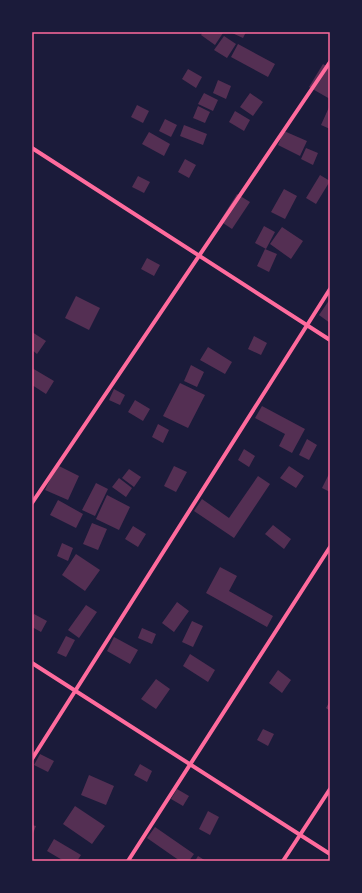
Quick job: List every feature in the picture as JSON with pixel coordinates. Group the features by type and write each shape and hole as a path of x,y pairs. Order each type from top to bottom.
{"street":[{"path":"32,503 330,62"},
{"path":"32,148 330,340"},
{"path":"32,759 330,289"},
{"path":"128,861 330,547"},
{"path":"32,664 330,854"},
{"path":"284,861 330,789"}],"building":[{"path":"203,32 223,33 215,45 201,35"},
{"path":"230,32 246,32 243,38"},
{"path":"224,36 236,44 227,58 214,50"},
{"path":"238,44 275,64 268,77 231,57"},
{"path":"323,64 330,68 330,99 309,87"},
{"path":"188,69 202,77 196,88 182,79"},
{"path":"218,80 231,86 226,99 213,93"},
{"path":"204,93 218,100 213,111 198,104"},
{"path":"250,93 263,102 253,116 240,107"},
{"path":"137,105 149,111 143,123 131,117"},
{"path":"330,105 330,129 321,125"},
{"path":"198,106 210,112 205,123 193,118"},
{"path":"235,111 250,120 244,131 229,122"},
{"path":"165,119 177,125 171,137 159,131"},
{"path":"184,125 207,134 203,145 180,136"},
{"path":"284,131 307,141 300,156 278,145"},
{"path":"149,132 170,144 164,156 142,144"},
{"path":"306,148 318,153 313,165 301,159"},
{"path":"185,159 196,165 189,178 178,172"},
{"path":"320,175 330,181 316,204 306,198"},
{"path":"138,176 150,182 144,193 132,187"},
{"path":"284,189 297,196 285,219 271,212"},
{"path":"237,194 250,202 232,229 220,221"},
{"path":"264,226 275,232 266,249 255,243"},
{"path":"282,227 303,241 291,259 270,244"},
{"path":"265,249 277,254 269,272 257,266"},
{"path":"147,258 160,265 154,276 141,269"},
{"path":"76,296 100,308 89,330 65,318"},
{"path":"330,299 330,323 319,315"},
{"path":"32,332 46,341 37,354 32,350"},
{"path":"254,336 267,343 261,355 248,349"},
{"path":"208,347 232,362 225,374 200,360"},
{"path":"191,365 204,372 197,387 184,381"},
{"path":"32,368 54,381 46,394 32,385"},
{"path":"180,383 205,395 188,428 163,416"},
{"path":"114,389 125,395 120,405 109,400"},
{"path":"135,400 150,409 143,421 128,412"},
{"path":"262,406 305,429 292,453 279,446 285,434 255,418"},
{"path":"158,424 169,430 163,443 152,437"},
{"path":"307,439 317,445 309,460 299,455"},
{"path":"244,449 255,456 249,467 238,460"},
{"path":"57,465 79,476 68,500 45,490"},
{"path":"174,466 187,472 176,492 164,486"},
{"path":"289,466 304,476 296,488 280,478"},
{"path":"129,469 141,477 134,487 122,478"},
{"path":"330,472 330,492 322,488"},
{"path":"258,476 270,484 234,538 194,511 202,499 229,518"},
{"path":"119,478 132,488 126,497 112,487"},
{"path":"96,483 108,489 95,516 82,510"},
{"path":"107,495 130,507 119,530 96,519"},
{"path":"58,500 83,514 76,528 50,515"},
{"path":"92,523 107,529 98,550 83,544"},
{"path":"273,525 291,539 284,549 265,534"},
{"path":"133,526 146,534 138,547 125,539"},
{"path":"62,543 73,548 68,561 57,556"},
{"path":"76,554 100,570 85,591 62,575"},
{"path":"220,567 237,576 229,591 273,616 267,627 206,593"},
{"path":"177,602 189,611 174,632 162,623"},
{"path":"86,605 97,612 79,638 68,630"},
{"path":"34,614 47,621 41,632 32,627 32,617"},
{"path":"192,621 203,626 193,647 182,642"},
{"path":"142,628 156,634 152,644 138,638"},
{"path":"66,636 75,640 66,657 57,653"},
{"path":"114,637 138,650 130,664 107,651"},
{"path":"190,654 215,670 208,682 183,666"},
{"path":"278,670 291,680 282,693 269,683"},
{"path":"156,679 170,689 156,709 141,699"},
{"path":"330,701 330,711 326,708"},
{"path":"263,729 274,734 268,746 257,740"},
{"path":"40,754 54,761 48,772 34,765"},
{"path":"140,764 152,771 147,782 134,775"},
{"path":"89,775 114,786 106,805 81,795"},
{"path":"177,789 189,796 183,806 171,799"},
{"path":"75,806 105,826 92,844 63,824"},
{"path":"208,811 219,817 210,835 199,829"},
{"path":"32,825 36,826 32,836"},
{"path":"155,827 194,854 189,861 180,861 147,838"},
{"path":"54,839 81,855 77,861 64,861 47,851"},
{"path":"198,856 206,861 195,861"}]}
